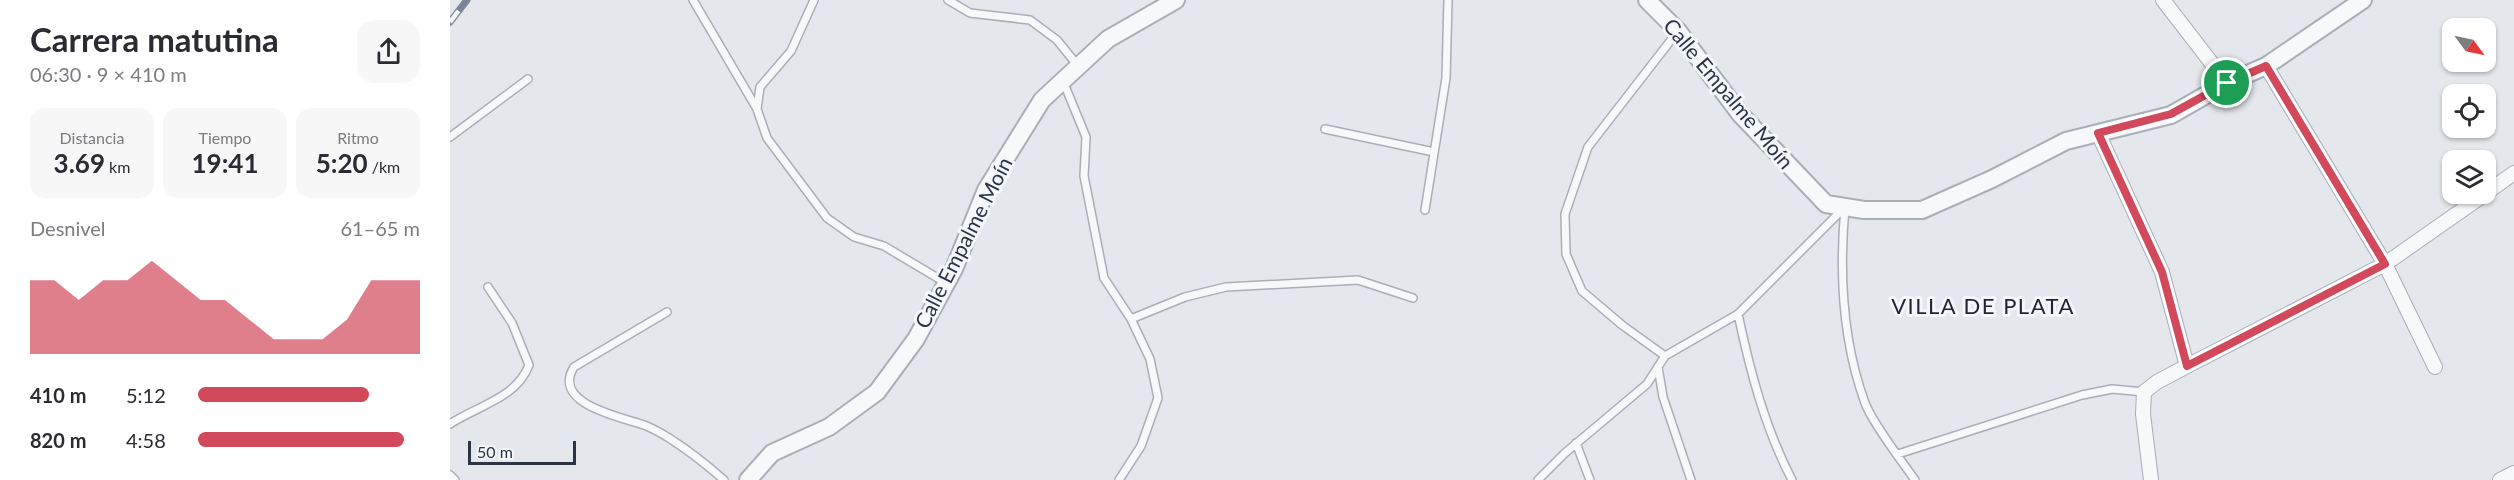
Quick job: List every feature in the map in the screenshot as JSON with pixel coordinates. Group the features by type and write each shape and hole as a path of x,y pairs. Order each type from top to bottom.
{"street":[{"name":"Calle Empalme Moín","path":"748,480 772,453 829,427 877,392 916,339 946,284 986,190 1042,100 1108,39 1176,0"},
{"name":"Calle Empalme Moín","path":"1647,0 1678,31 1740,114 1804,183 1826,204 1864,210 1922,210 1992,179 2066,141 2171,114 2227,83 2266,66 2363,0"},
{"path":"2163,0 2227,83"},
{"path":"2266,66 2385,264 2435,367"},
{"path":"2098,133 2162,272 2187,366"},
{"path":"2496,185 2514,173"},
{"path":"2151,480 2143,414 2144,392 2157,382 2187,366 2385,264 2470,204"},
{"path":"2500,480 2514,473"}],"lane":[{"path":"693,0 757,109 767,138 827,218 854,237 884,246 946,284"},
{"path":"757,109 760,87 791,51 814,0"},
{"path":"948,0 970,13 1030,20 1057,40 1078,66"},
{"path":"1425,210 1446,78 1448,0"},
{"path":"1665,356 1622,325 1582,291 1566,254 1565,214 1588,147 1678,31"},
{"path":"450,137 528,79"},
{"path":"1063,81 1086,137 1084,177 1104,278 1131,319 1150,359 1158,398 1141,446 1119,480"},
{"path":"1325,129 1434,152"},
{"path":"1538,480 1576,443 1647,384 1665,356 1738,314 1845,207"},
{"path":"1845,207 1841,251 1847,336 1866,405 1915,480"},
{"path":"1131,319 1185,297 1226,287 1358,280 1413,298"},
{"path":"450,424 513,389 525,376 529,365 512,323 488,287"},
{"path":"667,312 574,367 568,376 569,387 583,403 645,426 669,438 724,480"},
{"path":"1738,314 1752,376 1776,449 1792,480"},
{"path":"1658,367 1663,397 1691,480"},
{"path":"1898,454 2082,395 2112,389 2144,392"},
{"path":"1576,443 1590,480"},
{"path":"450,475 455,480"}],"railway":[{"path":"450,22 467,0"}],"district":[{"name":"VILLA DE PLATA","path":"1983,306"}],"route":[{"path":"2266,66 2385,264 2187,366 2162,272 2098,133 2171,114 2227,83 2266,66"}]}
